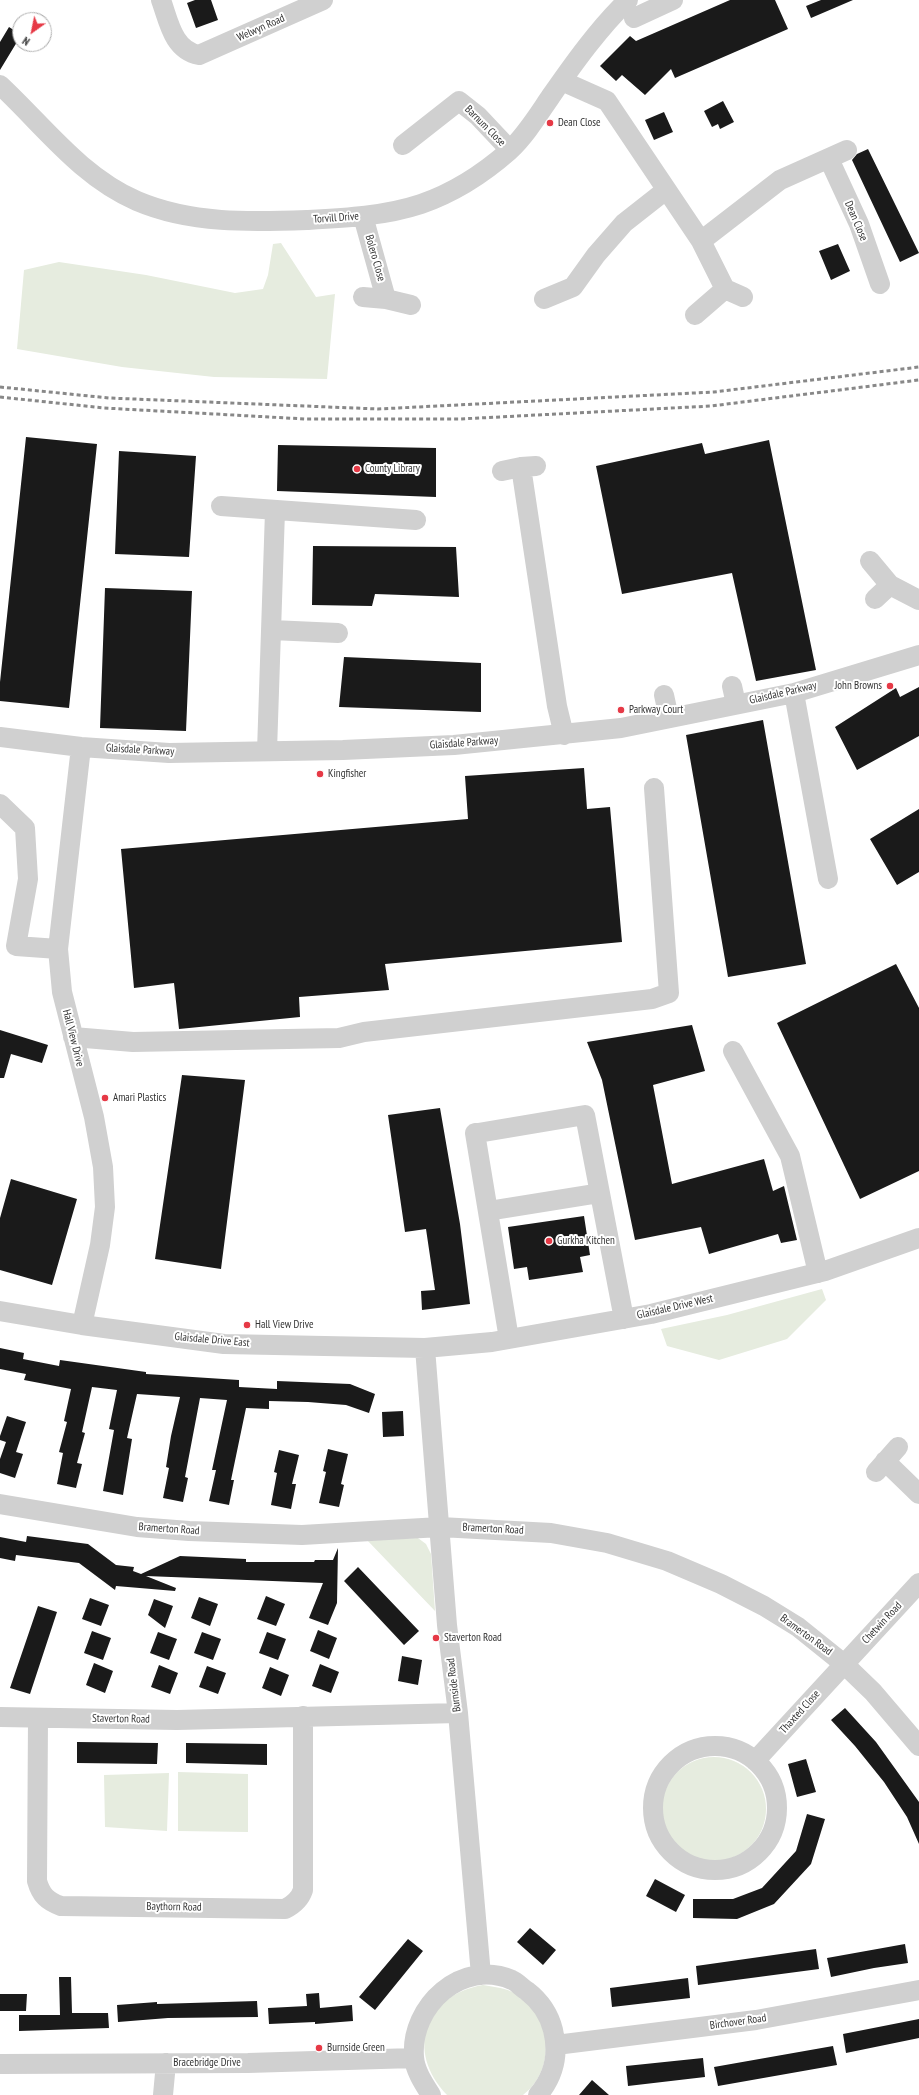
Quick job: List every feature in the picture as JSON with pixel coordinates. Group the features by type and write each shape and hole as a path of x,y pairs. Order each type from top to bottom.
{"street":[{"name":"Welwyn Road","path":"161,0 174,37 181,47 189,53 199,55 323,0"},
{"path":"631,9 673,0"},
{"name":"Torvill Drive","path":"4,95 92,174 137,201 189,217 241,223 363,216 421,204 469,181 510,150 526,133 562,81 614,14 631,9"},
{"path":"562,81 607,101 701,241 725,289 743,297"},
{"name":"Barnum Close","path":"404,146 459,101 478,116 510,150"},
{"path":"701,241 780,180 847,150"},
{"name":"Dean Close","path":"829,159 859,224 880,284"},
{"path":"544,299 573,287 596,255 624,223 666,190"},
{"name":"Bolero Close","path":"363,216 386,299"},
{"path":"695,314 725,289"},
{"name":"Bolero Close","path":"364,297 386,299 411,305"},
{"path":"502,471 529,466 557,706 564,735"},
{"path":"221,506 416,520"},
{"path":"267,751 275,511"},
{"path":"870,561 890,585 919,600"},
{"path":"875,599 890,585"},
{"path":"272,630 338,633"},
{"name":"Glaisdale Parkway","path":"0,737 81,747 169,753 343,750 454,745 621,728 669,718 734,695 794,693 919,655"},
{"path":"794,693 828,879"},
{"path":"664,695 669,718"},
{"name":"Hall View Drive","path":"81,747 58,949 62,992 94,1117 103,1167 105,1207 100,1245 82,1325"},
{"path":"73,1038 133,1042 340,1038 364,1032 652,999 669,993 654,788"},
{"path":"0,804 26,828 28,879 16,946 58,949"},
{"path":"733,1051 790,1156 818,1273"},
{"path":"509,1339 475,1133 585,1116 624,1319"},
{"path":"488,1211 600,1193"},
{"name":"Glaisdale Drive West","path":"425,1348 509,1339 651,1314 818,1273 919,1238"},
{"name":"Glaisdale Drive East","path":"0,1311 82,1325 224,1344 425,1348"},
{"name":"Burnside Road","path":"425,1348 447,1625 458,1713 481,1975"},
{"path":"887,1460 919,1494"},
{"name":"Bramerton Road","path":"0,1504 137,1527 189,1531 302,1535 440,1527 551,1533 607,1543 667,1561 721,1584 764,1606 798,1627 844,1664 873,1692 919,1746"},
{"name":"Chetwin Road","path":"844,1664 919,1583"},
{"name":"Thaxted Close","path":"755,1761 844,1664"},
{"name":"Staverton Road","path":"0,1717 177,1720 458,1713"},
{"name":"Baythorn Road","path":"38,1718 37,1881 40,1891 51,1902 61,1906 285,1909 291,1906 301,1896 303,1890 303,1716"},
{"path":"716,1746 737,1750 755,1761 769,1778 776,1798 776,1820 768,1840 754,1856 735,1867 710,1870 688,1864 671,1852 658,1834 653,1813 655,1792 661,1776 675,1760 694,1750 716,1746"},
{"path":"431,2095 420,2077 414,2058 415,2031 425,2009 442,1991 462,1980 481,1975 493,1975 512,1980 535,1997 550,2019 556,2045 554,2066 546,2085 538,2095"},
{"name":"Birchover Road","path":"556,2045 756,2020 919,1990"},
{"name":"Bracebridge Drive","path":"0,2064 248,2063 414,2058"},
{"path":"163,2095 166,2063"}],"shaded area":[{"path":"281,243 316,297 335,294 327,379 214,377 122,367 17,349 24,270 59,262 146,275 235,293 263,289 268,275 273,244"},
{"path":"822,1289 826,1300 787,1339 719,1360 667,1346 661,1329 727,1315"},
{"path":"418,1538 426,1544 431,1554 435,1611 367,1540"},
{"path":"714,1757 734,1761 743,1766 757,1780 762,1789 766,1809 762,1829 757,1838 743,1852 734,1857 714,1861 694,1857 685,1852 671,1838 666,1829 662,1809 666,1789 671,1780 685,1766 694,1761"},
{"path":"178,1772 248,1774 248,1832 178,1831"},
{"path":"169,1773 167,1831 105,1827 104,1775"},
{"path":"483,1985 504,1989 516,1994 528,2003 537,2015 543,2028 546,2043 545,2057 541,2071 534,2084 523,2095 447,2095 434,2078 427,2061 424,2043 427,2027 435,2013 447,2000 463,1991"}],"building":[{"path":"195,0 211,0 218,20 196,28 187,3"},
{"path":"730,0 775,0 788,29 675,78 671,69 645,95 622,75 616,81 600,66 630,36 636,41"},
{"path":"821,0 853,0 811,18 806,6"},
{"path":"9,27 12,29 12,50 0,70 0,42"},
{"path":"723,101 734,122 720,129 718,124 712,127 704,111"},
{"path":"664,112 673,132 654,140 645,120"},
{"path":"868,149 919,253 900,262 852,160 857,154"},
{"path":"838,244 850,271 831,280 819,251"},
{"path":"26,437 97,444 69,708 0,701 0,682"},
{"path":"769,440 816,670 756,681 732,573 622,594 596,466 702,443 705,454"},
{"name":"County Library","path":"278,445 436,448 436,497 277,491"},
{"path":"119,451 196,456 189,557 115,554"},
{"path":"313,546 456,547 459,597 375,594 372,606 312,605"},
{"path":"105,588 192,591 186,731 100,728"},
{"path":"344,657 481,663 481,712 339,707"},
{"path":"919,687 919,736 857,770 835,727 896,688 900,697"},
{"path":"763,720 806,964 728,977 686,735"},
{"path":"584,768 587,809 610,807 622,942 385,964 389,990 299,997 300,1017 179,1029 174,983 134,988 121,849 468,819 465,776"},
{"path":"919,809 919,872 897,885 870,839"},
{"path":"896,964 919,1008 919,1171 860,1199 777,1023"},
{"path":"692,1025 705,1071 653,1085 672,1184 764,1159 773,1191 784,1186 797,1240 781,1243 778,1234 709,1254 701,1227 635,1240 602,1080 587,1042"},
{"path":"0,1030 48,1045 42,1063 11,1054 4,1078 0,1078"},
{"path":"182,1075 245,1080 221,1269 155,1259"},
{"path":"440,1108 460,1224 470,1304 422,1310 421,1291 435,1290 426,1229 405,1232 388,1115"},
{"path":"11,1179 77,1199 52,1285 0,1270 0,1218"},
{"name":"Gurkha Kitchen","path":"584,1216 590,1255 580,1257 583,1272 529,1280 527,1267 514,1269 508,1227"},
{"path":"0,1348 24,1353 23,1359 59,1366 60,1360 146,1372 146,1374 239,1380 239,1387 277,1389 277,1381 350,1384 375,1394 369,1413 346,1405 308,1402 269,1401 269,1409 246,1408 231,1480 234,1480 229,1505 209,1501 216,1470 212,1470 227,1400 200,1398 185,1477 188,1478 183,1502 163,1498 169,1468 166,1467 171,1436 180,1397 137,1394 127,1438 132,1439 123,1495 103,1491 114,1430 109,1429 117,1390 92,1387 82,1432 85,1433 77,1463 82,1464 76,1488 57,1484 63,1453 59,1452 67,1422 64,1421 71,1389 24,1380 26,1374 0,1369"},
{"path":"403,1411 404,1436 383,1437 382,1412"},
{"path":"7,1416 26,1422 16,1452 23,1454 15,1478 0,1473 0,1459 6,1442 0,1440 0,1436"},
{"path":"328,1449 348,1454 341,1484 344,1485 339,1507 319,1503 326,1472 323,1471"},
{"path":"279,1450 299,1455 292,1484 296,1484 291,1509 271,1505 277,1473 274,1472"},
{"path":"27,1536 88,1544 116,1565 134,1567 133,1571 141,1574 180,1556 246,1559 246,1562 314,1562 315,1560 333,1560 338,1548 337,1603 328,1625 309,1618 323,1583 146,1576 176,1588 175,1591 116,1586 115,1590 79,1563 16,1555 15,1561 0,1558 0,1537 26,1542"},
{"path":"358,1567 419,1631 404,1645 344,1581"},
{"path":"266,1596 285,1604 276,1626 257,1619"},
{"path":"199,1597 218,1604 210,1626 191,1618"},
{"path":"90,1598 109,1605 101,1626 82,1619"},
{"path":"154,1599 173,1606 165,1628 148,1615"},
{"path":"38,1606 57,1612 30,1694 10,1688"},
{"path":"318,1630 337,1638 329,1659 310,1651"},
{"path":"92,1631 111,1638 103,1660 84,1653"},
{"path":"158,1632 177,1639 169,1660 150,1653"},
{"path":"202,1632 221,1639 213,1660 194,1653"},
{"path":"267,1632 286,1639 278,1660 259,1653"},
{"path":"402,1656 422,1660 418,1685 398,1681"},
{"path":"94,1663 113,1671 105,1693 86,1685"},
{"path":"320,1664 339,1672 331,1693 312,1686"},
{"path":"159,1665 178,1673 170,1694 151,1687"},
{"path":"207,1666 226,1673 218,1694 199,1687"},
{"path":"270,1667 289,1675 281,1696 262,1688"},
{"path":"845,1708 876,1742 919,1802 919,1844 907,1817 884,1782 855,1746 831,1720"},
{"path":"77,1742 158,1743 157,1764 77,1763"},
{"path":"186,1743 267,1744 267,1765 186,1763"},
{"path":"806,1759 816,1792 797,1797 788,1764"},
{"path":"807,1814 825,1819 811,1864 774,1904 737,1919 693,1918 693,1899 733,1899 762,1888 796,1851"},
{"path":"655,1879 685,1895 676,1912 646,1896"},
{"path":"530,1928 556,1950 543,1965 517,1942"},
{"path":"408,1939 423,1951 375,2010 359,1997"},
{"path":"905,1944 908,1963 831,1977 827,1958"},
{"path":"816,1949 819,1969 698,1985 696,1966"},
{"path":"59,1977 71,1977 72,2013 108,2013 109,2028 19,2031 19,2015 60,2015"},
{"path":"688,1978 690,1998 612,2007 610,1988"},
{"path":"319,1993 320,2008 352,2005 353,2021 315,2024 315,2022 269,2024 268,2008 307,2006 306,1994"},
{"path":"0,1994 27,1994 26,2011 0,2011"},
{"path":"257,2001 258,2017 168,2018 118,2022 117,2005 157,2002 157,2004"},
{"path":"919,2019 919,2038 846,2053 843,2034"},
{"path":"833,2046 837,2065 718,2086 714,2067"},
{"path":"703,2058 705,2077 628,2086 626,2066"},
{"path":"592,2080 609,2095 579,2095"}],"railway":[{"path":"0,387 109,398 378,409 714,392 919,367"},
{"path":"0,397 104,408 306,419 460,419 711,406 919,380"}],"place":[{"name":"Dean Close","path":"550,123"},
{"name":"County Library","path":"357,469"},
{"name":"John Browns","path":"890,686"},
{"name":"Parkway Court","path":"621,710"},
{"name":"Kingfisher","path":"320,774"},
{"name":"Amari Plastics","path":"105,1098"},
{"name":"Gurkha Kitchen","path":"549,1241"},
{"name":"Hall View Drive","path":"247,1325"},
{"name":"Staverton Road","path":"436,1638"},
{"name":"Burnside Green","path":"319,2048"}]}
